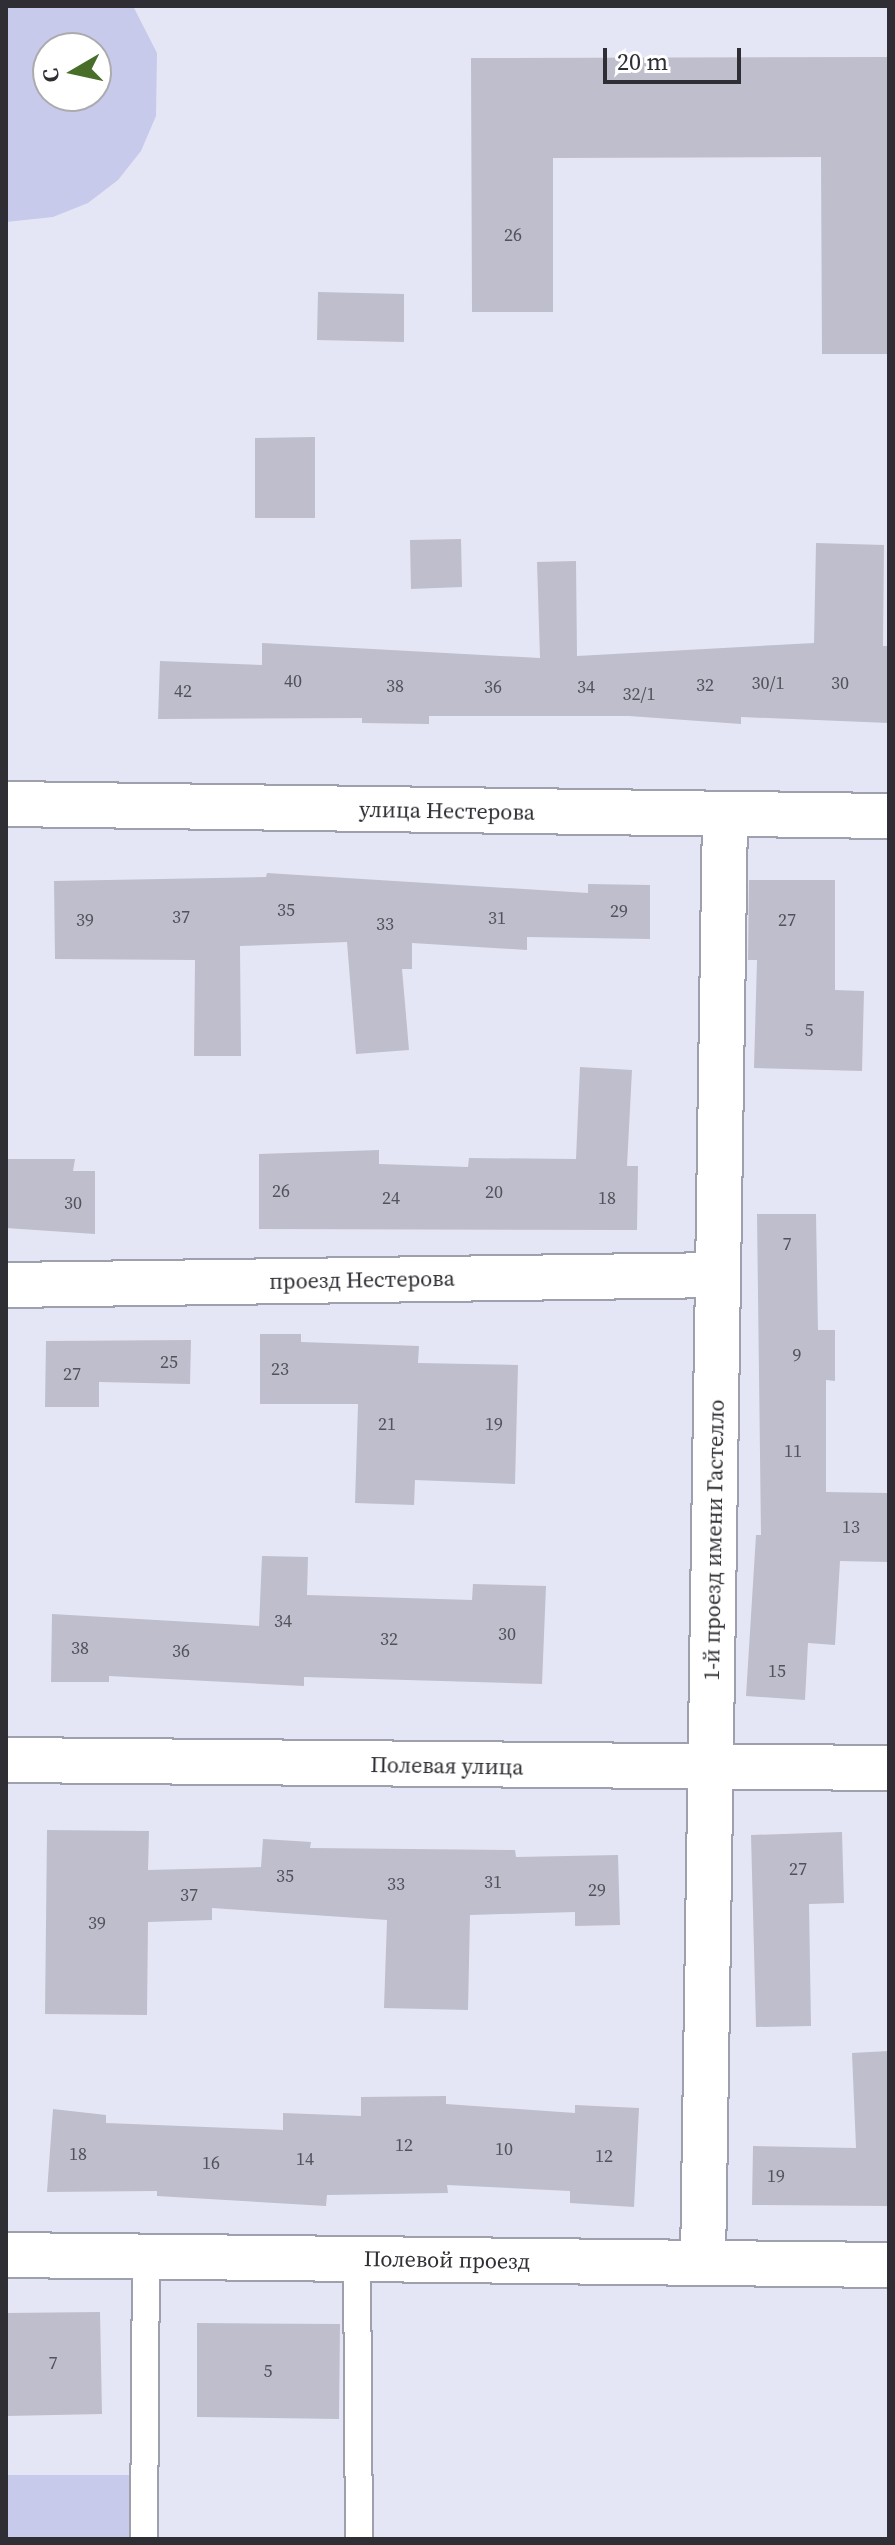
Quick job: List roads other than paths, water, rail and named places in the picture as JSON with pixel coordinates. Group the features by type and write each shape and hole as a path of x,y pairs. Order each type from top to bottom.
{"street":[{"name":"улица Нестерова","path":"6,804 889,816"},
{"name":"1-й проезд имени Гастелло","path":"703,2263 725,816"},
{"name":"проезд Нестерова","path":"6,1285 718,1275"},
{"name":"Полевая улица","path":"6,1760 710,1769 889,1768"},
{"name":"Полевой проезд","path":"6,2255 889,2265"}],"lane":[{"path":"144,2539 146,2257"},
{"path":"357,2259 359,2539"}]}
